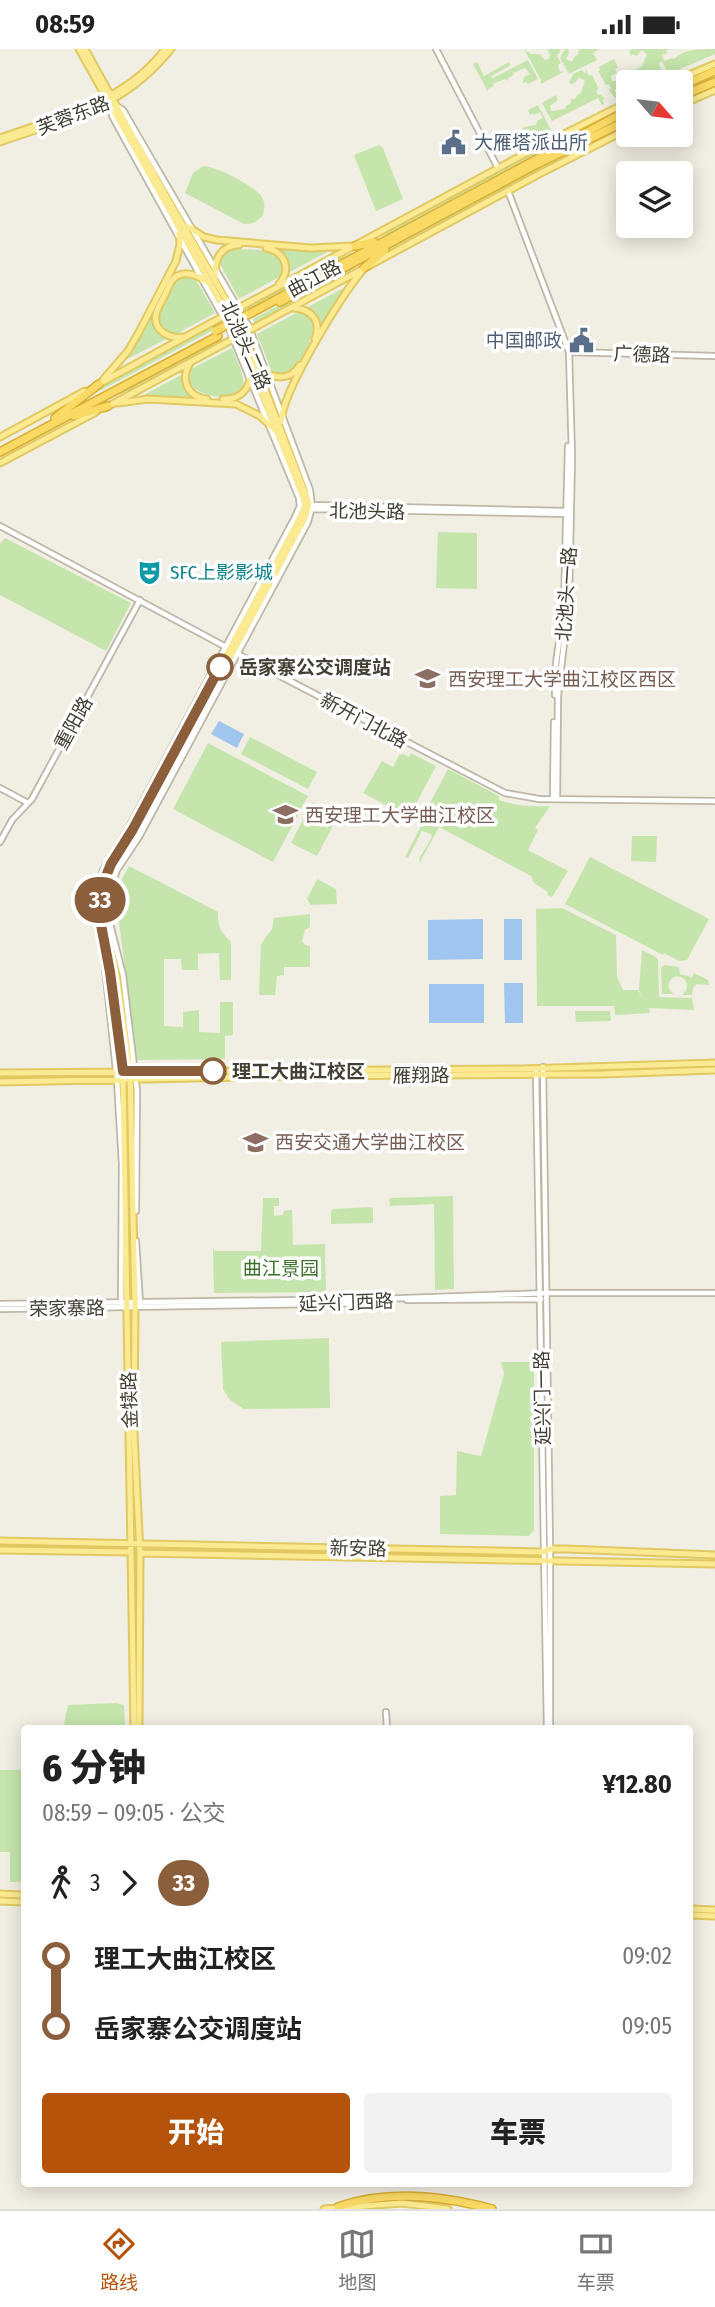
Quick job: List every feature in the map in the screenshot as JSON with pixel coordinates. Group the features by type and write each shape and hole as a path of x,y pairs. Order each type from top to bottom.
{"highway":[{"path":"693,81 715,71"},
{"path":"693,91 715,82"},
{"name":"曲江路","path":"0,449 616,117"},
{"name":"曲江路","path":"396,237 616,126"},
{"path":"355,246 396,237"},
{"path":"364,268 396,237"},
{"path":"57,419 99,384"},
{"path":"57,419 108,406"},
{"path":"338,2207 368,2199 435,2198 492,2209"}],"main road":[{"name":"北池头二路","path":"79,49 181,219 214,282"},
{"name":"北池头二路","path":"85,49 178,227 239,322 309,507"},
{"name":"芙蓉东路","path":"112,101 165,49"},
{"name":"芙蓉东路","path":"0,140 82,109 112,101 145,78 171,49"},
{"path":"693,73 715,64"},
{"path":"693,100 715,90"},
{"name":"曲江路","path":"0,437 498,168 616,108"},
{"name":"曲江路","path":"0,464 616,135"},
{"path":"181,219 194,232 216,240 311,248 355,246"},
{"path":"99,384 135,340 176,261 180,241 178,227"},
{"path":"188,335 177,338 158,328 155,319 158,309 174,278 184,274 214,282 215,267 221,252 232,245 272,249 282,256 286,266 284,278 273,290"},
{"path":"108,406 148,399 231,403 249,409 279,431 282,411 290,390 340,301 364,268"},
{"path":"193,360 187,369 185,383 198,397 235,399 245,391 255,367 282,378 293,374 317,335 317,322 309,312 295,308 284,311"},
{"path":"232,650 309,507"},
{"name":"金犊路","path":"136,1725 130,1552 134,1543 134,1416 126,1071 117,978 103,910 106,890 117,862 137,832 232,650"},
{"name":"雁翔路","path":"0,1073 715,1063"},
{"name":"雁翔路","path":"0,1081 540,1075 715,1070"},
{"name":"新安路","path":"0,1541 715,1555"},
{"name":"金犊路","path":"134,1543 140,1553 136,1725"},
{"name":"新安路","path":"0,1550 715,1564"},
{"path":"0,1894 21,1895"},
{"path":"0,1902 21,1902"},
{"path":"693,1909 715,1910"},
{"path":"693,1915 715,1916"},
{"path":"324,2209 402,2203 448,2209"}],"street":[{"path":"436,49 498,168"},
{"path":"112,101 123,110 242,314 282,411 310,490 309,507"},
{"path":"112,101 112,116 228,326 300,506 232,650 106,863 97,885 94,909 126,1071 122,1164 131,1304"},
{"name":"北池头一路","path":"508,191 569,352 568,613 560,663 555,799"},
{"name":"广德路","path":"569,352 715,356"},
{"name":"北池头路","path":"309,507 568,513"},
{"name":"新开门北路","path":"0,526 499,790 519,796 555,799 715,801"},
{"name":"重阳路","path":"0,842 12,820 28,803 140,600"},
{"path":"0,788 28,803"},
{"name":"延兴门一路","path":"539,1067 547,1551 544,1619 549,1725"},
{"name":"延兴门西路","path":"131,1304 715,1293"},
{"name":"荣家寨路","path":"0,1304 131,1304"},
{"name":"荣家寨路","path":"0,1309 131,1304"},
{"path":"386,1712 387,1725"}],"green space":[{"path":"524,49 531,54 540,54 545,60 549,59 550,55 547,49 561,49 557,56 561,63 558,65 560,72 565,71 541,84"},
{"path":"565,49 568,49 569,53 566,59 572,62 579,49 600,49 593,53 597,60 569,74 560,58"},
{"path":"633,49 670,49 666,51 667,54 662,54 664,61 692,50 715,49 715,54 677,70 666,70 662,61 659,63 661,69 659,70 635,70 642,66 647,54 641,50 637,56 631,56 629,51"},
{"path":"614,59 618,68 615,69 616,74 611,76 612,81 616,81 615,98 609,90 609,84 606,85 598,71 599,67"},
{"path":"528,60 538,79 528,84 523,83 524,77 530,74 525,68 513,73 508,81 505,79 493,84 488,92 473,64 477,62 484,76 509,62 511,65 490,77 493,78"},
{"path":"585,68 599,89 596,91 598,95 601,94 605,99 604,104 602,105 598,98 552,121 542,103 556,95 558,100 550,106 551,111 565,109 571,99 581,93 585,81 579,77 572,85 569,83 573,74 582,70 586,74"},
{"path":"538,105 551,130 512,148 511,137 516,136 524,127 536,125 537,121 543,118 540,112 530,115 528,110"},
{"path":"616,111 616,114 396,231 375,238 538,149"},
{"path":"616,129 616,132 385,254 384,252 395,244 532,170"},
{"path":"379,145 383,148 403,199 376,211 354,155"},
{"path":"203,166 225,173 258,193 264,205 259,219 244,224 185,193 193,173"},
{"path":"272,247 331,250 288,273 284,257"},
{"path":"236,249 262,251 273,255 281,264 281,276 239,299 220,264 224,254"},
{"path":"363,249 249,311 247,307 329,263"},
{"path":"367,258 346,275 255,323 253,319"},
{"path":"183,277 195,278 215,313 172,336 158,326 158,312 175,280"},
{"path":"349,285 320,333 316,317 306,308"},
{"path":"152,311 154,328 166,339 120,363"},
{"path":"298,312 308,316 313,322 308,347 292,371 284,374 272,372 257,334"},
{"path":"213,325 215,329 95,392 128,370"},
{"path":"218,338 220,342 134,389 101,401"},
{"path":"232,348 243,376 240,391 234,395 217,397 193,387 189,381 191,369"},
{"path":"183,374 186,389 196,399 138,398"},
{"path":"438,532 477,533 477,589 436,588"},
{"path":"5,538 131,603 106,651 0,595 0,544"},
{"path":"250,737 317,772 308,789 241,754"},
{"path":"208,743 308,796 273,862 173,809"},
{"path":"411,753 436,766 409,817 363,793 382,761 393,767 399,755 409,757"},
{"path":"448,769 499,796 499,800 524,806 550,806 535,828 538,830 528,850 568,871 552,897 534,883 531,876 439,827 419,864 431,834 422,831 408,858 405,857"},
{"path":"312,802 338,816 317,856 291,843"},
{"path":"632,836 657,836 656,862 631,861"},
{"path":"590,857 709,919 687,960 679,961 664,953 663,955 565,904"},
{"path":"129,866 218,912 220,929 231,942 231,980 220,980 219,953 198,954 198,970 182,970 181,959 164,959 164,1026 183,1027 183,1012 199,1010 199,1032 220,1033 220,1002 233,1002 233,1035 225,1036 225,1059 137,1060 115,892"},
{"path":"317,879 336,889 337,904 311,905 307,899"},
{"path":"562,908 616,935 617,977 623,990 638,990 646,1004 639,990 642,950 658,960 659,997 692,998 694,1010 649,1008 650,1013 615,1015 614,1006 537,1006 536,909"},
{"path":"310,914 310,927 305,930 302,941 310,946 310,967 284,967 284,975 277,976 275,995 259,995 261,944 272,929 274,918"},
{"path":"661,967 679,967 680,974 692,977 694,973 708,980 709,985 697,984 692,995 682,995 687,984 683,978 677,976 671,979 669,984 674,994 662,994"},
{"path":"575,1011 610,1011 611,1021 576,1022"},
{"path":"453,1196 454,1289 435,1290 434,1204 390,1206 389,1198"},
{"name":"曲江景园","path":"263,1198 279,1198 279,1206 274,1206 274,1216 292,1210 293,1245 325,1244 326,1292 214,1293 213,1247 215,1251 261,1251"},
{"path":"371,1207 373,1223 331,1224 333,1209"},
{"path":"329,1338 330,1408 244,1409 230,1400 223,1389 221,1342"},
{"path":"501,1362 534,1362 534,1530 529,1536 440,1534 440,1496 456,1495 457,1451 481,1456 504,1374"},
{"path":"68,1705 124,1705 125,1725 64,1725"},
{"path":"0,1770 21,1770 21,1882 10,1882 10,1852 0,1852"}],"water":[{"path":"219,721 244,734 237,748 211,734"},
{"path":"483,919 483,959 428,960 428,920"},
{"path":"504,919 522,919 522,960 504,960"},
{"path":"504,983 523,983 523,1023 505,1023"},
{"path":"429,984 484,984 484,1023 429,1023"}],"bus line":[{"name":"33","path":"213,1071 123,1071 99,907 107,871 133,829 220,667"}],"place":[{"name":"大雁塔派出所","path":"454,142"},
{"name":"中国邮政","path":"582,340"},
{"name":"SFC上影影城","path":"150,572"},
{"name":"岳家寨公交调度站","path":"220,667"},
{"name":"西安理工大学曲江校区西区","path":"428,679"},
{"name":"西安理工大学曲江校区","path":"285,815"},
{"name":"理工大曲江校区","path":"213,1071"},
{"name":"西安交通大学曲江校区","path":"255,1142"}]}
